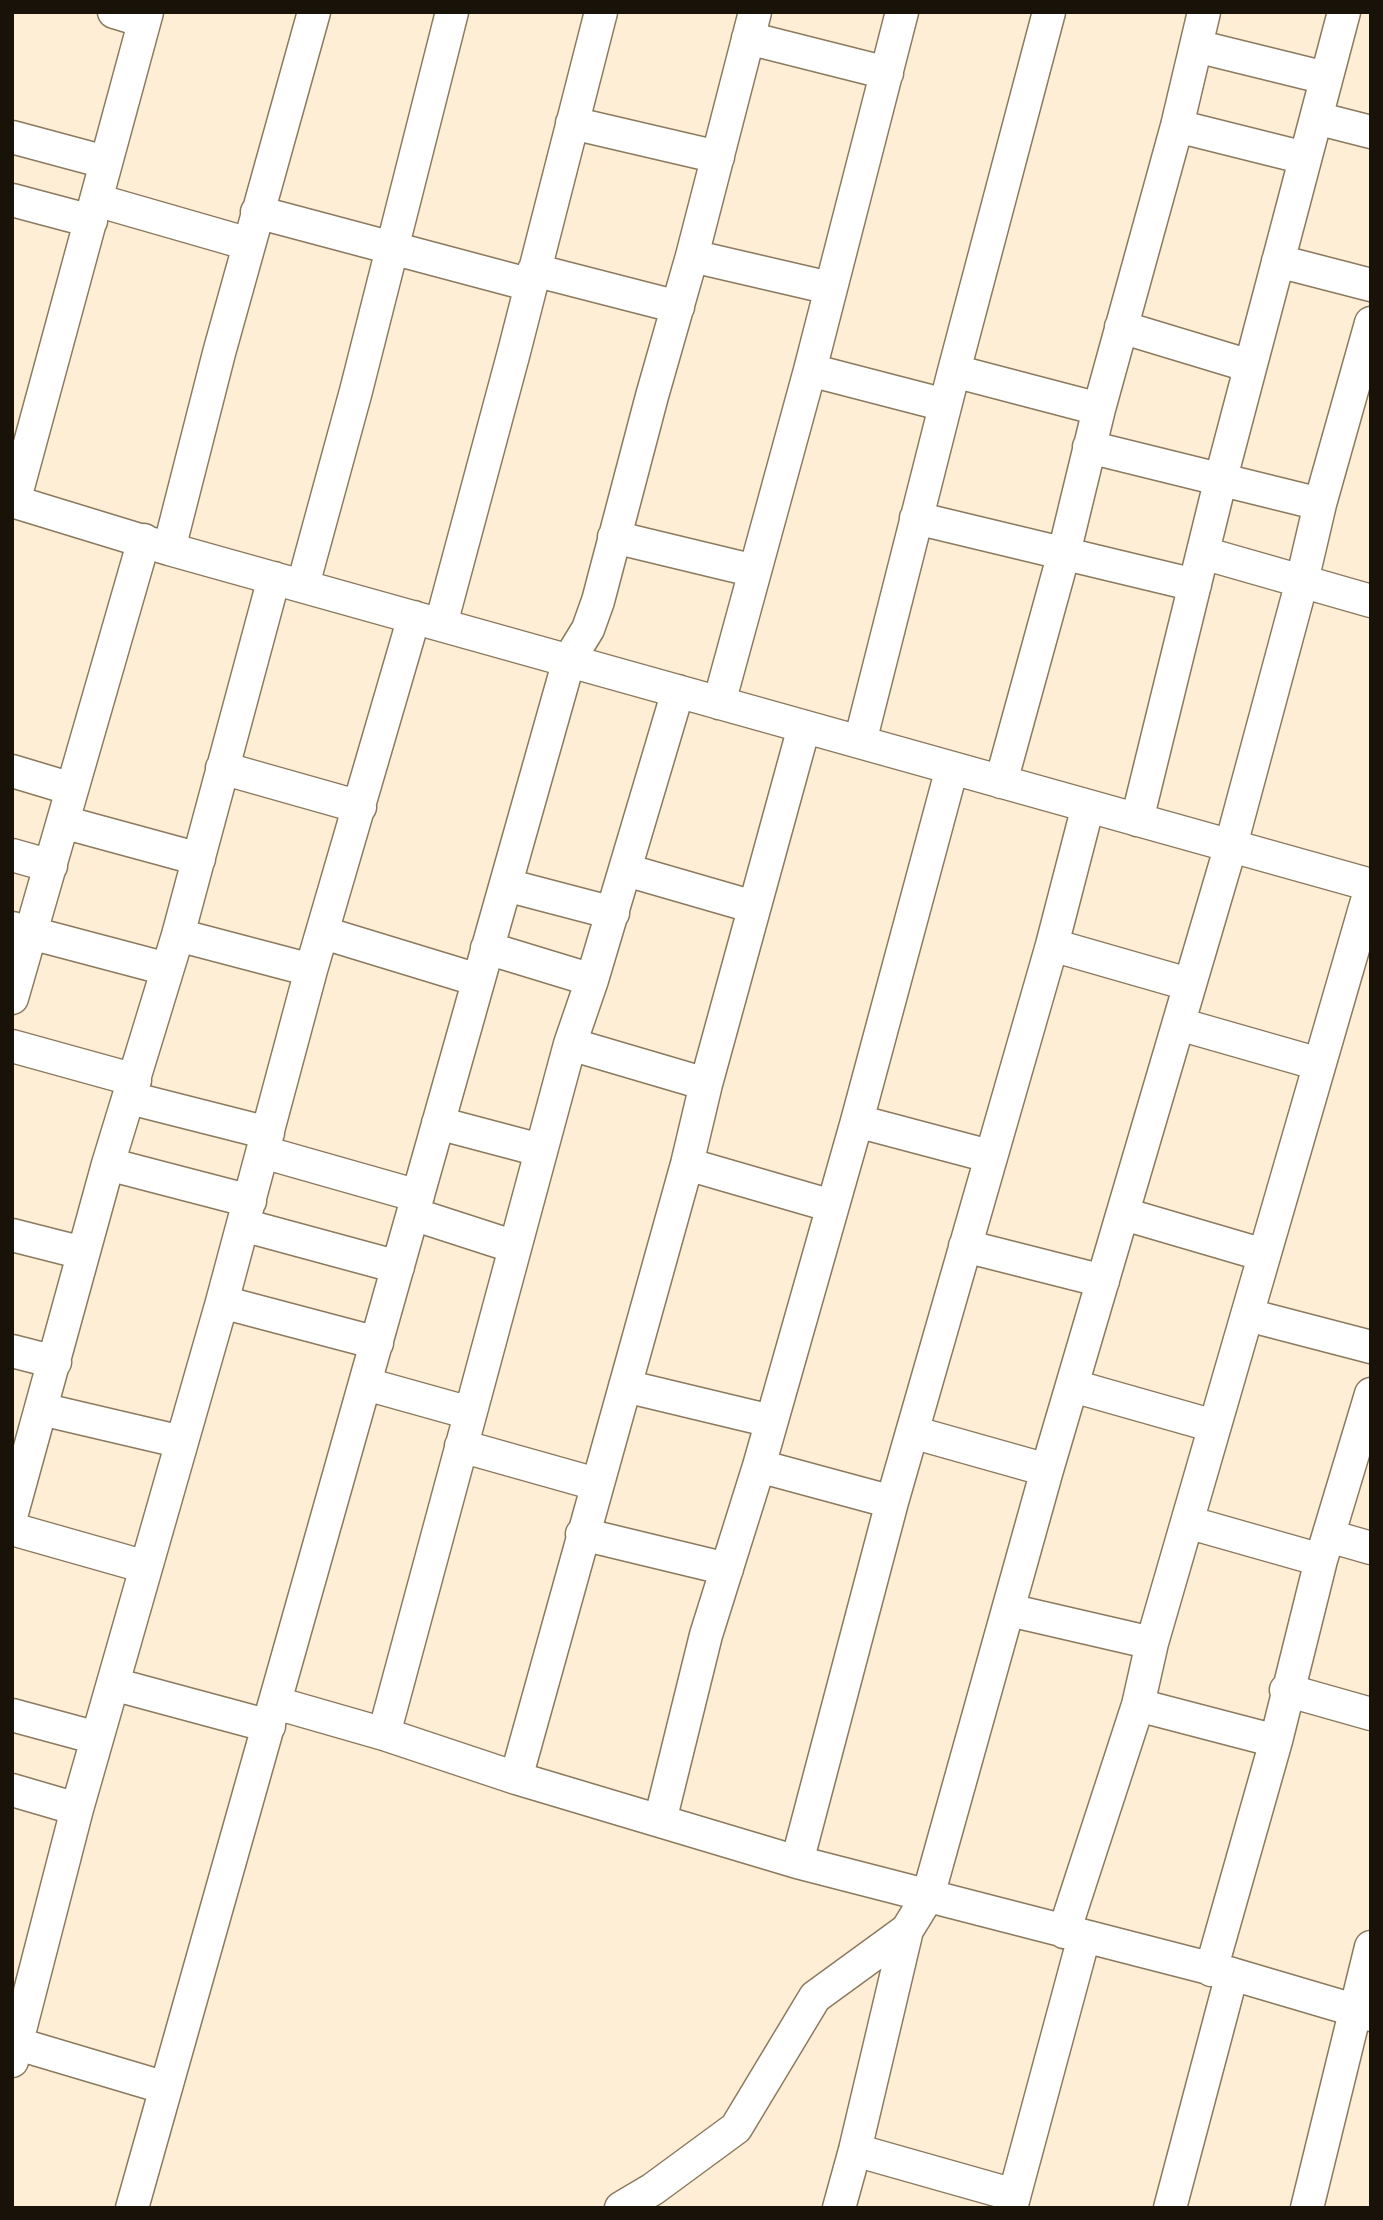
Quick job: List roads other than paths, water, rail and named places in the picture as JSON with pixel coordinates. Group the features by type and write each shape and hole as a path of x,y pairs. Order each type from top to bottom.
{"street":[{"path":"114,12 146,16 13,502 156,545 1371,886 1152,1643 1138,1705 1074,1934 1013,2201 855,2150"},
{"path":"12,998 22,931 51,866 72,789 156,545 249,244 314,12"},
{"path":"12,1513 108,1164 178,934 222,768 356,391 452,12"},
{"path":"166,2088 15,2052 77,1809 222,1302 312,970 360,807 427,620 532,277 601,12"},
{"path":"719,703 810,370 902,12"},
{"path":"860,742 945,405 1049,12"},
{"path":"1137,820 1221,478 1344,12"},
{"path":"1002,782 1064,553 1099,409 1177,126 1202,13"},
{"path":"132,2208 569,660 588,629 598,601 752,25 887,73"},
{"path":"1196,46 1326,78"},
{"path":"1316,118 1371,132"},
{"path":"572,123 718,158"},
{"path":"1177,126 1305,158"},
{"path":"12,137 105,162"},
{"path":"12,200 93,210 249,244"},
{"path":"257,212 391,248 678,307"},
{"path":"692,256 830,288"},
{"path":"1278,261 1371,285"},
{"path":"839,2208 907,1930 928,1896 1047,1470 1231,845 1302,582 1320,504 1371,323"},
{"path":"1121,327 1250,366"},
{"path":"810,370 945,405"},
{"path":"954,371 1099,409"},
{"path":"1089,447 1320,504"},
{"path":"916,518 1195,585"},
{"path":"614,537 755,571"},
{"path":"1203,553 1371,601"},
{"path":"384,1734 540,1150 678,691"},
{"path":"516,1778 687,1164 706,1084 804,727"},
{"path":"222,768 360,807"},
{"path":"660,1821 706,1635 759,1466 857,1121 952,768"},
{"path":"12,771 72,789"},
{"path":"797,1862 892,1502 989,1156 1052,945 1088,806"},
{"path":"63,822 199,859"},
{"path":"12,855 51,866"},
{"path":"625,870 754,907"},
{"path":"506,884 612,913"},
{"path":"22,931 167,969"},
{"path":"324,933 478,980"},
{"path":"178,934 312,970"},
{"path":"1052,945 1188,984"},
{"path":"487,948 592,980"},
{"path":"1179,1024 1319,1064"},
{"path":"570,1044 706,1084"},
{"path":"12,1046 132,1089 514,1247"},
{"path":"857,1121 989,1156"},
{"path":"438,1123 540,1150"},
{"path":"108,1164 398,1267"},
{"path":"687,1164 832,1206"},
{"path":"1124,1214 1264,1255"},
{"path":"12,1234 83,1253"},
{"path":"965,1246 1103,1281"},
{"path":"222,1302 377,1343"},
{"path":"1248,1315 1371,1347"},
{"path":"12,1351 55,1363"},
{"path":"366,1384 470,1413"},
{"path":"625,1386 771,1421"},
{"path":"1073,1386 1214,1426"},
{"path":"1170,2208 1286,1690 1371,1394"},
{"path":"41,1409 182,1442"},
{"path":"912,1432 1047,1470"},
{"path":"461,1446 596,1484"},
{"path":"759,1466 892,1502"},
{"path":"1187,1522 1325,1548 1371,1548"},
{"path":"12,1529 146,1567"},
{"path":"582,1534 727,1569"},
{"path":"1009,1610 1152,1643"},
{"path":"113,1684 384,1734 516,1778 797,1862 1222,1972 1363,2013"},
{"path":"1286,1690 1371,1714"},
{"path":"1138,1705 1276,1741"},
{"path":"12,1715 97,1738"},
{"path":"12,1790 77,1809"},
{"path":"621,2208 653,2189 736,2128 815,1997 907,1930"},
{"path":"1307,2208 1363,2013 1371,1947"}]}
